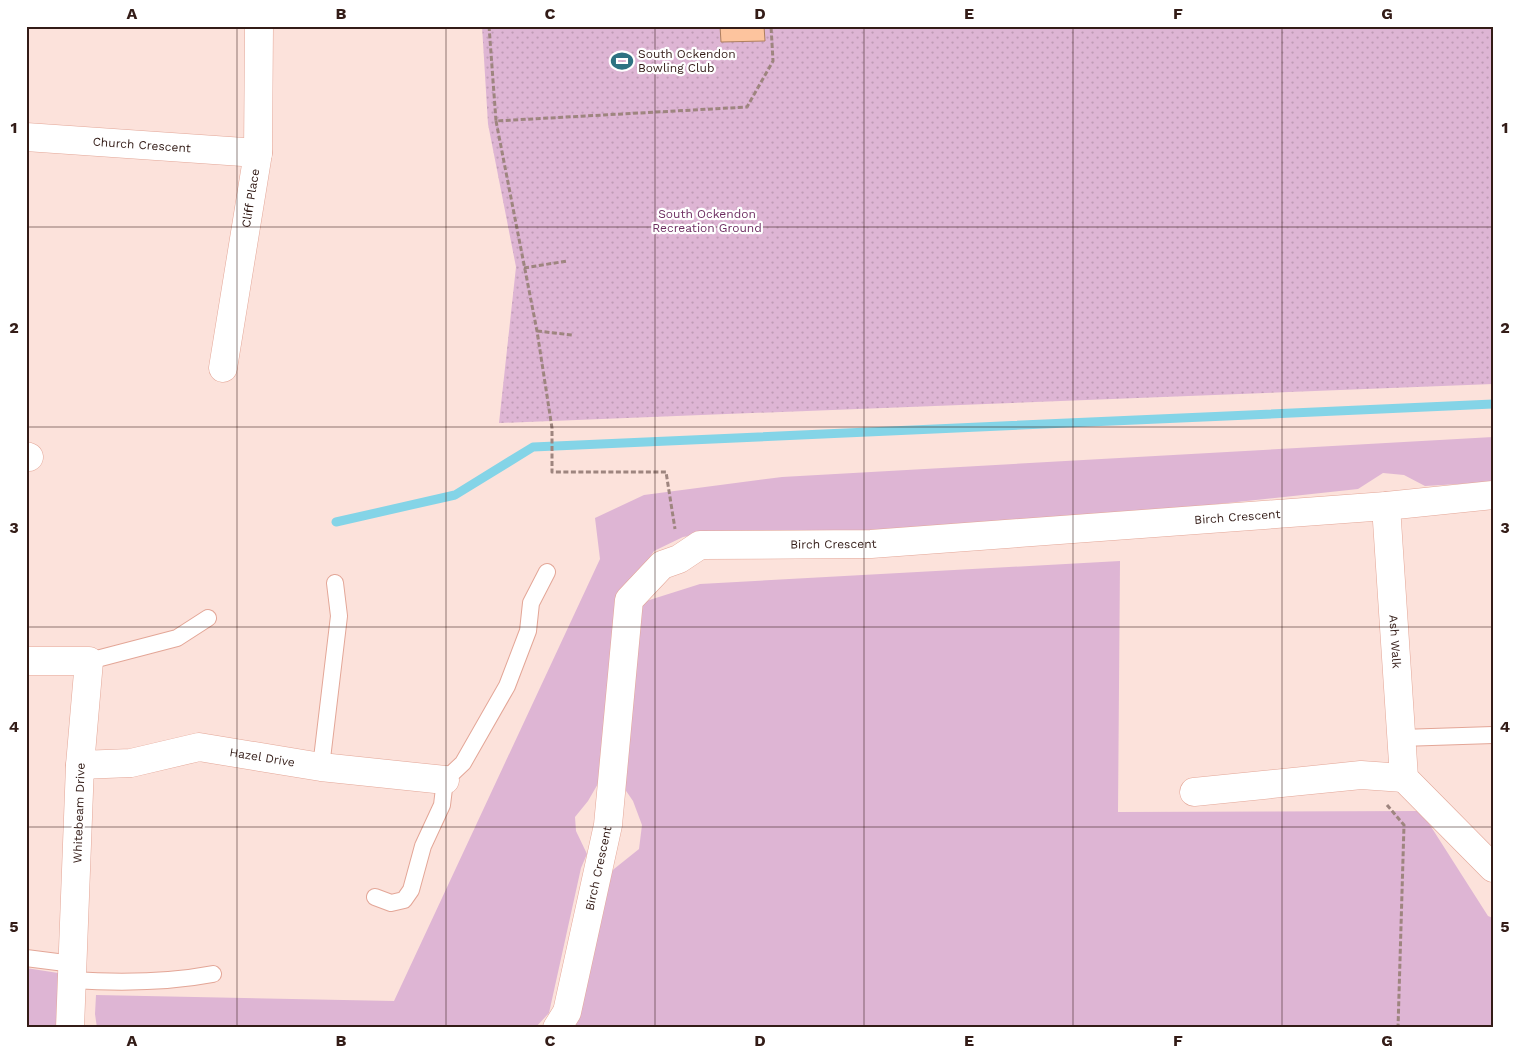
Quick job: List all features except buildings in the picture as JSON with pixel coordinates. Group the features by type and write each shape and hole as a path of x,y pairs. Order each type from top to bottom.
{"street":[{"name":"Cliff Place","path":"223,368 258,153 259,26"},
{"name":"Church Crescent","path":"26,137 258,153"},
{"name":"Birch Crescent","path":"558,1028 567,1012 608,825 629,600 662,565 700,546 871,544 1386,506 1493,495"},
{"name":"Ash Walk","path":"1386,506 1404,778"},
{"path":"26,661 89,660"},
{"name":"Whitebeam Drive","path":"70,1028 80,765 89,660"},
{"name":"Hazel Drive","path":"80,765 131,763 199,747 321,767 445,780"},
{"path":"1194,792 1361,775 1404,778 1493,868"}],"lane":[{"path":"375,897 391,903 404,900 411,890 423,846 442,805 445,780 464,764 507,686 528,631 531,603 547,572"},
{"path":"321,767 339,616 335,583"},
{"path":"89,660 176,638 208,618"},
{"path":"1401,738 1493,735"},
{"path":"26,958 72,972 137,982 169,981 213,974"}],"path":[{"path":"489,26 496,121 537,331 552,428 552,472 666,472 679,558"},
{"path":"496,121 747,106 773,61 771,26"},
{"path":"524,268 567,261"},
{"path":"537,331 572,335"},
{"path":"1361,775 1404,825 1398,1028"}],"green space":[{"name":"South Ockendon Recreation Ground","path":"482,26 1493,26 1493,384 499,423 516,267 488,124"},
{"path":"1493,437 1493,482 1425,486 1404,475 1383,473 1358,489 976,530 717,531 683,537 654,551 622,601 599,782 588,801 575,817 576,831 587,854 581,868 549,1013 535,1028 97,1028 95,1014 96,995 394,1001 600,559 595,518 644,495 782,477"},
{"path":"1120,561 1118,812 1421,811 1488,916 1493,918 1493,1028 569,1028 609,873 639,849 642,825 633,801 622,785 640,603 700,584"},
{"path":"26,968 71,975 68,1028 26,1028"}],"waterway":[{"path":"336,522 455,495 533,447 1493,404"}],"place":[{"name":"South Ockendon Bowling Club","path":"622,61"}]}
